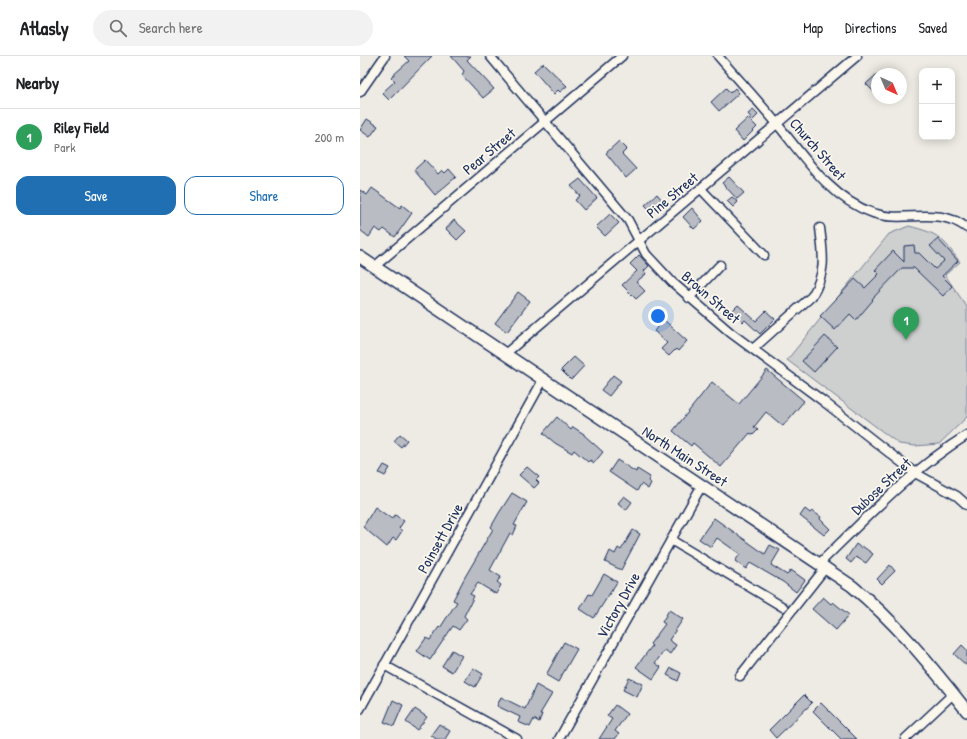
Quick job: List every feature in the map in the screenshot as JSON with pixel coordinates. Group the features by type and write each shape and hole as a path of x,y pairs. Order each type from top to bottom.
{"main road":[{"name":"North Main Street","path":"360,257 823,565 880,609 902,632 967,711"}],"street":[{"path":"360,92 385,56"},
{"name":"Brown Street","path":"490,56 628,220 646,254 689,298 731,333 754,348 915,473 957,496 967,505"},
{"name":"Pear Street","path":"374,267 622,56"},
{"name":"Church Street","path":"718,56 826,182 852,203 873,213 891,217 930,215 949,218 967,228"},
{"name":"Pine Street","path":"505,354 701,189 776,123 857,56"},
{"path":"701,189 764,255"},
{"path":"754,348 812,296 823,270 820,228"},
{"path":"689,298 720,265"},
{"name":"Poinsett Drive","path":"360,709 543,380"},
{"name":"Dubose Street","path":"740,676 823,565 915,473 935,456 967,435"},
{"name":"Victory Drive","path":"559,739 702,485"},
{"path":"671,540 783,607"},
{"path":"384,666 517,739"},
{"path":"905,739 953,694"}],"shaded area":[{"path":"909,226 934,234 944,242 960,262 945,275 967,307 967,417 939,444 915,446 899,444 787,360 889,234"}],"building":[{"path":"404,56 432,56 389,100 382,93 395,81 391,77 409,61"},
{"path":"451,56 471,56 467,60 494,89 483,98 462,75 464,71"},
{"path":"543,63 567,86 560,92 558,90 554,94 534,71"},
{"path":"871,79 871,89 866,84"},
{"path":"726,88 730,93 735,88 739,93 719,111 711,102"},
{"path":"753,110 758,115 753,120 748,114"},
{"path":"748,118 757,127 743,141 734,131"},
{"path":"367,119 378,126 370,137 360,130"},
{"path":"619,141 627,149 622,154 636,169 626,178 606,153"},
{"path":"425,160 438,174 442,170 445,173 449,169 456,177 435,195 414,170"},
{"path":"729,177 744,193 737,199 722,183"},
{"path":"580,179 597,198 584,210 575,200 580,196 571,186"},
{"path":"372,188 400,208 402,205 412,213 395,237 384,229 381,232 375,228 369,237 360,230 360,190 367,195"},
{"path":"657,194 664,202 653,213 645,205"},
{"path":"732,197 738,202 733,207 727,201"},
{"path":"692,208 703,221 694,229 683,217"},
{"path":"610,214 619,223 605,236 596,227"},
{"path":"454,220 466,231 457,240 446,229"},
{"path":"938,239 958,261 942,276 952,286 943,296 914,268 902,268 872,299 873,300 856,320 850,314 835,330 820,316 855,279 865,288 879,274 875,270 893,251 904,262 904,246 914,245 915,253 919,253 935,269 944,261 930,246"},
{"path":"639,255 649,266 644,271 646,274 636,282 645,291 636,299 622,285 637,271 630,264"},
{"path":"518,292 530,301 507,332 495,323"},
{"path":"738,305 756,321 766,311 775,319 760,334 745,320 743,322 732,311"},
{"path":"664,320 687,341 678,351 676,349 669,356 661,349 667,343 654,331"},
{"path":"825,336 837,347 814,372 802,361"},
{"path":"574,357 584,366 571,380 561,370"},
{"path":"767,370 804,401 783,426 766,412 754,427 758,430 753,435 750,433 721,467 693,443 691,446 673,431 712,382 739,404"},
{"path":"613,375 621,381 609,396 601,390"},
{"path":"557,417 571,430 573,427 584,434 603,452 594,463 590,460 588,462 574,450 572,453 555,443 543,433"},
{"path":"400,434 407,440 401,447 394,441"},
{"path":"617,460 636,472 637,469 650,477 648,481 651,483 648,489 641,484 637,491 609,472"},
{"path":"384,465 390,468 385,476 379,473"},
{"path":"527,467 539,477 536,480 539,483 534,488 519,475"},
{"path":"512,493 527,502 514,525 517,526 513,535 510,533 490,570 501,577 497,582 501,585 496,594 478,583 470,594 474,596 464,616 467,619 459,630 453,626 430,660 417,651 426,638 430,640 439,627 440,628 457,602 453,600 493,529 491,527"},
{"path":"624,496 632,502 626,510 618,503"},
{"path":"375,507 392,519 395,515 404,521 399,528 402,531 396,540 393,538 387,547 363,527"},
{"path":"805,509 810,513 812,511 821,517 820,519 830,529 824,535 800,516"},
{"path":"714,518 765,554 770,545 780,550 771,565 787,575 791,570 805,580 796,592 783,582 750,563 746,569 735,561 740,554 717,538 711,547 699,539"},
{"path":"633,530 640,534 621,570 605,562 610,551 615,554 618,548 621,550"},
{"path":"856,544 861,548 862,546 873,554 866,563 856,557 851,563 846,559"},
{"path":"890,565 895,571 882,584 877,579"},
{"path":"604,574 617,582 594,618 580,609 589,594 592,595"},
{"path":"823,597 831,604 833,602 849,615 836,630 812,609"},
{"path":"669,610 683,619 669,640 676,645 670,654 665,650 655,663 661,667 653,679 636,667 652,646 650,644 665,624 662,622"},
{"path":"564,642 577,649 558,682 546,675"},
{"path":"962,645 967,650 967,666 954,654"},
{"path":"452,650 462,656 452,672 442,666"},
{"path":"473,668 483,674 475,687 465,681"},
{"path":"671,668 681,673 678,681 667,675"},
{"path":"629,678 643,684 637,697 623,690"},
{"path":"536,685 552,694 540,714 542,714 539,722 534,719 530,727 518,722 520,717 497,706 501,697 525,709"},
{"path":"804,695 812,703 776,738 769,730"},
{"path":"393,700 403,705 394,726 384,722"},
{"path":"821,703 857,739 841,739 813,711"},
{"path":"615,705 627,714 615,731 619,734 615,739 599,739 612,719 607,716"},
{"path":"415,709 427,717 417,730 406,722"},
{"path":"439,724 450,731 445,739 436,739 431,735"}],"place":[{"name":"Riley Field","path":"906,340"}]}
